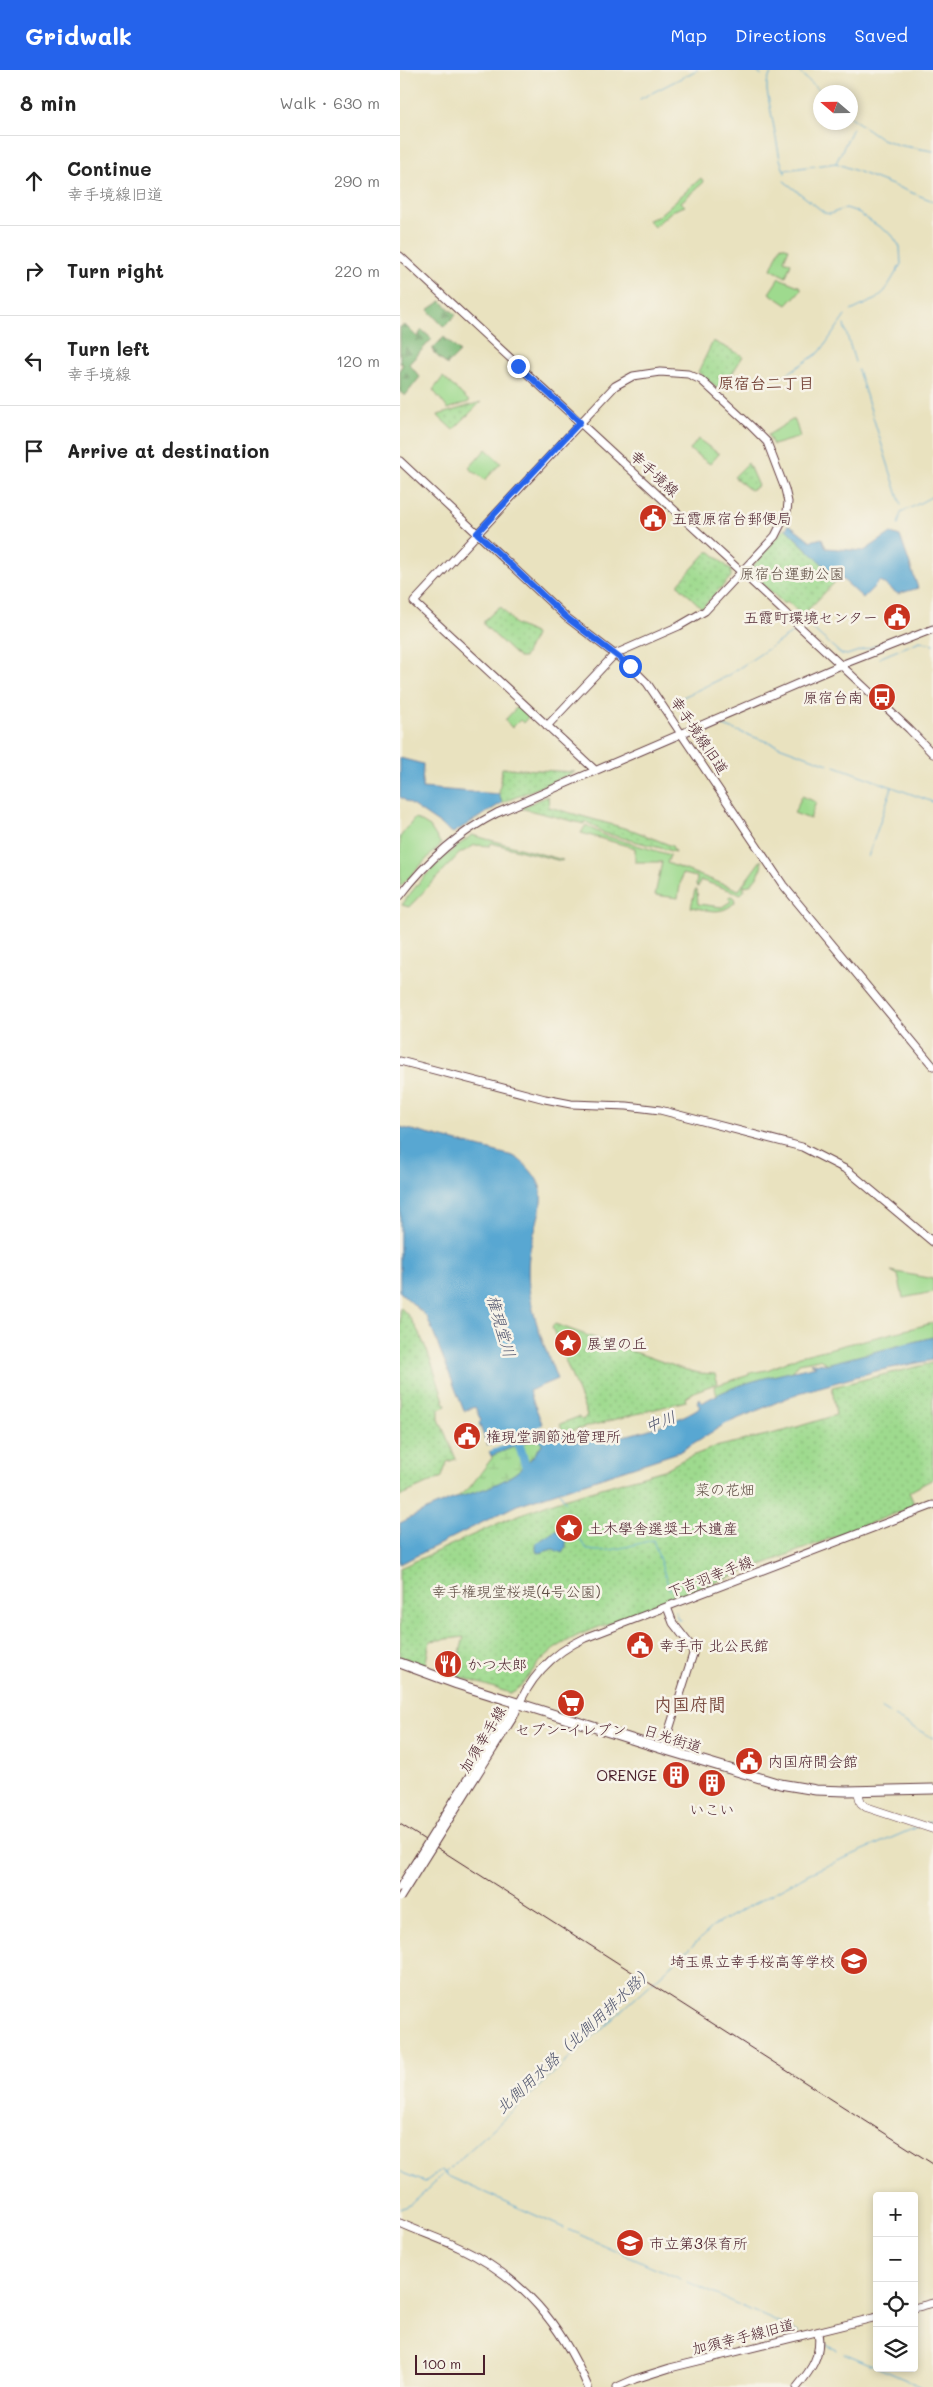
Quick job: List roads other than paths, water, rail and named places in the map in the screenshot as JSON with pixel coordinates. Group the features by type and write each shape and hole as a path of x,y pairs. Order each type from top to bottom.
{"highway":[{"name":"日光街道","path":"400,1663 427,1674 663,1750 793,1787 858,1792 933,1789"}],"main road":[{"path":"858,1792 861,1803 866,1807 933,1829"}],"street":[{"name":"幸手境線","path":"400,256 841,665 933,754"},
{"path":"547,726 614,654 698,616 778,533 784,520 788,502 778,468 767,442 720,396 701,380 688,374 670,372 639,374 628,377 615,386 414,602 547,726 595,770"},
{"name":"幸手境線旧道","path":"400,461 566,617 648,683 782,885 933,1066"},
{"path":"400,896 436,856 479,822 513,805 682,732 933,628"},
{"path":"400,1061 545,1099 571,1104 626,1106 660,1110 802,1147 847,1170 933,1242"},
{"name":"下吉羽幸手線","path":"519,1703 540,1670 560,1652 585,1638 933,1505"},
{"path":"663,1750 692,1654 691,1646 673,1623 667,1607"},
{"name":"加須幸手線","path":"400,1887 514,1716 519,1703"},
{"name":"加須幸手線","path":"400,1898 466,1787"},
{"path":"400,2223 474,2255 518,2285 545,2313 562,2335 588,2387"},
{"path":"918,2307 933,2303"},
{"name":"加須幸手線旧道","path":"617,2387 670,2368 873,2318"},
{"path":"797,2387 815,2363 819,2347 818,2332"}],"water":[{"path":"789,524 811,541 822,538 826,548 864,551 891,533 900,536 918,588 898,594 880,581 863,598 839,576 837,578 786,529"},
{"path":"400,758 423,764 422,788 499,794 502,803 453,833 400,797"},
{"path":"400,1127 513,1156 526,1166 538,1181 541,1191 541,1206 529,1256 529,1288 536,1319 557,1379 529,1391 548,1438 562,1432 573,1441 587,1441 638,1432 656,1427 687,1414 700,1407 697,1403 700,1399 702,1403 743,1384 816,1366 810,1363 826,1364 933,1337 933,1360 876,1371 799,1393 725,1424 679,1452 517,1505 400,1564 400,1523 449,1500 482,1490 505,1480 525,1465 542,1444 539,1437 491,1456 475,1407 464,1411 427,1317 400,1292"},
{"path":"558,1531 566,1538 566,1547 562,1553 553,1549 539,1553 536,1551 536,1543"}],"waterway":[{"path":"640,99 697,70"},
{"path":"755,70 761,75"},
{"path":"772,70 767,83 767,91 784,171"},
{"path":"797,70 813,85"},
{"path":"858,122 882,139 898,145 933,151"},
{"path":"836,163 852,130"},
{"path":"785,173 785,170 836,163 933,201"},
{"path":"784,181 825,213 830,214 846,208 855,211 892,235 900,247 901,264 885,291 876,299 851,311"},
{"path":"784,376 820,352 845,316"},
{"path":"844,325 855,362"},
{"path":"858,370 901,505"},
{"path":"898,525 901,513 933,496"},
{"path":"805,622 841,654 847,655 883,643"},
{"path":"681,698 727,676 795,631"},
{"path":"879,658 920,641 933,644"},
{"path":"693,736 721,725 828,764"},
{"path":"835,766 933,802"},
{"path":"868,857 892,787"},
{"name":"権現堂川","path":"516,1435 529,1476"},
{"path":"560,1492 566,1503"},
{"path":"571,1519 583,1544 590,1550 607,1550 653,1540 670,1590"},
{"path":"675,1611 678,1619 681,1620"},
{"path":"881,1708 889,1713"},
{"path":"894,1717 933,1738"},
{"name":"北側用水路（北側用排水路）","path":"927,1823 933,1820"},
{"name":"北側用水路（北側用排水路）","path":"400,2209 411,2204 715,1925 810,1873 917,1827"},
{"path":"400,2172 425,2182 441,2170 450,2177 564,2228"},
{"path":"569,2230 681,2279"},
{"path":"688,2282 799,2332"},
{"path":"826,2345 837,2350"},
{"path":"844,2353 873,2365"},
{"path":"888,2372 922,2387"}],"railway":[{"path":"400,1824 933,2164"}],"place":[{"name":"五霞原宿台郵便局","path":"653,518"},
{"name":"五霞町環境センター","path":"897,617"},
{"name":"原宿台南","path":"882,697"},
{"name":"展望の丘","path":"568,1343"},
{"name":"権現堂調節池管理所","path":"467,1436"},
{"name":"土木學舎選奨土木遺産","path":"569,1528"},
{"name":"幸手市 北公民館","path":"640,1645"},
{"name":"かつ太郎","path":"448,1664"},
{"name":"セブン-イレブン","path":"571,1703"},
{"name":"内国府間会館","path":"749,1761"},
{"name":"ORENGE","path":"676,1775"},
{"name":"いこい","path":"712,1783"},
{"name":"埼玉県立幸手桜高等学校","path":"854,1961"},
{"name":"市立第3保育所","path":"630,2243"}],"district":[{"name":"原宿台二丁目","path":"766,382"},
{"name":"内国府間","path":"690,1704"}],"park label":[{"name":"原宿台運動公園","path":"792,573"},
{"name":"菜の花畑","path":"725,1489"},
{"name":"幸手権現堂桜堤(4号公園)","path":"516,1591"}],"water label":[{"name":"中川","path":"660,1421"}]}
